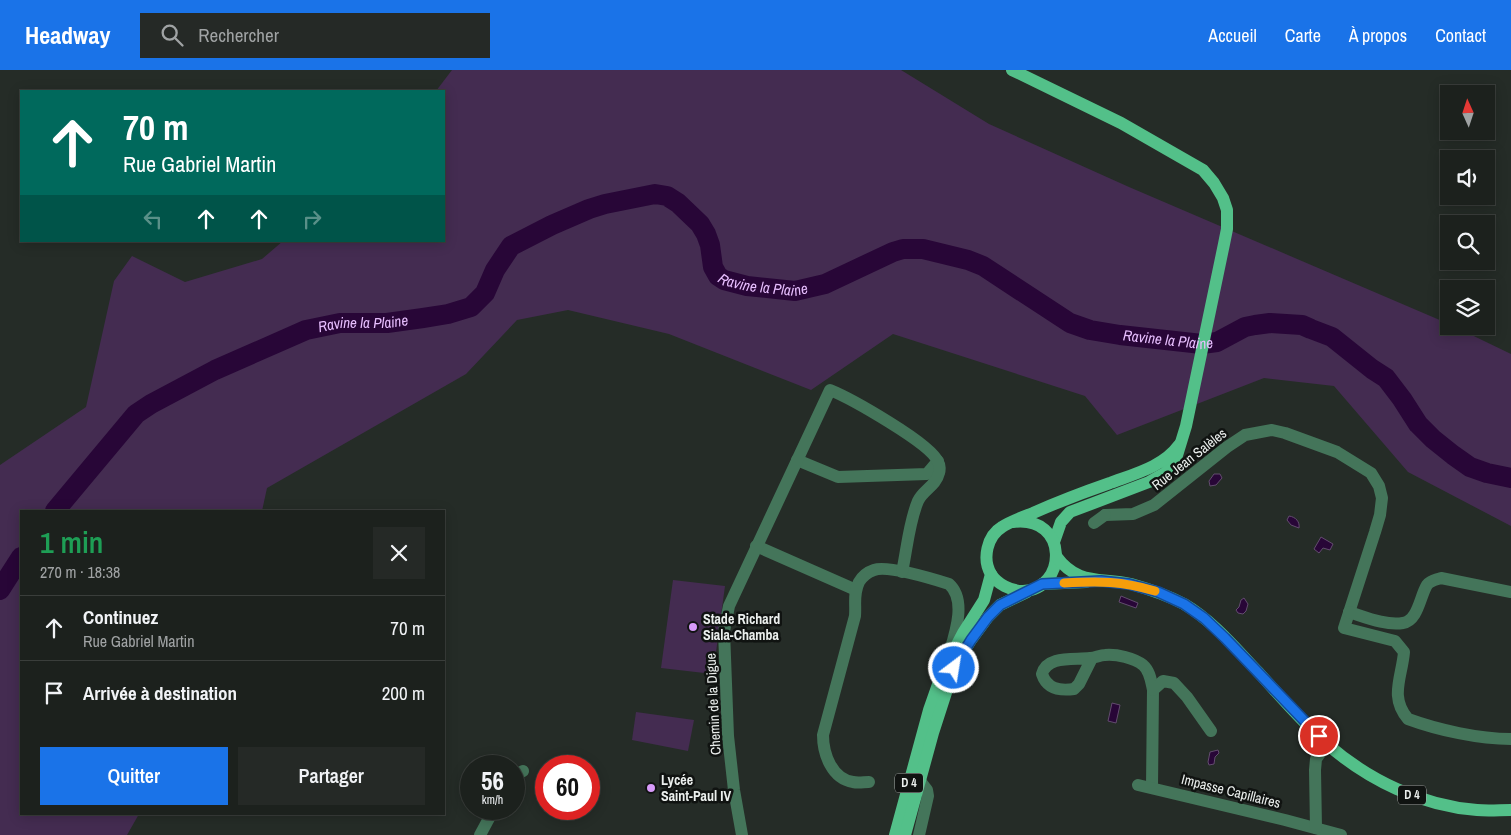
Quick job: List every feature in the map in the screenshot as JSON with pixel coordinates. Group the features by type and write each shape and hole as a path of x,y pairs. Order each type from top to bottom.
{"main road":[{"path":"1012,70 1121,122 1203,170 1214,182 1227,210 1227,229 1186,426 1174,462 1165,473 1149,482 1070,512 1064,516 1054,542"},
{"path":"1012,522 1022,521 1038,525 1048,532 1054,542 1056,556 1054,569 1039,586 1023,591 1010,590 999,583 991,574 986,562 987,549 992,537 1001,528 1012,522 1070,497 1151,468 1175,451 1181,443"},
{"name":"D 4","path":"1056,556 1062,565 1074,574 1101,581 1129,584 1158,592 1184,604 1204,618 1327,744 1364,772 1403,792 1440,804 1477,810 1511,810"},
{"name":"D 4","path":"895,835 930,710 948,660 984,600 991,574"},
{"name":"D 4","path":"905,835 935,725 954,668 988,617 1000,605 1039,586 1101,581"}],"street":[{"name":"Chemin de la Digue","path":"742,835 734,790 728,736 724,631 729,606 830,390 844,396 905,433 931,452 938,461 939,475 931,478"},
{"name":"Rue Jean Salèles","path":"1105,515 1133,514 1154,506 1226,447 1245,435 1272,430 1337,452 1371,473 1379,486 1382,498 1380,515 1344,628 1395,641 1404,652 1397,693 1402,712 1408,719 1462,733 1499,739 1511,738"},
{"path":"797,460 838,477 875,474 931,478 914,509 902,572"},
{"path":"1070,497 1094,502 1105,515 1094,523"},
{"path":"756,546 856,590"},
{"path":"869,782 854,783 845,780 838,774 828,759 823,743 823,735 855,616 854,598 860,581 875,570 892,570 949,584 955,589 958,613 948,660"},
{"path":"1349,612 1392,624 1405,623 1412,617 1427,586 1432,580 1441,578 1511,592"},
{"path":"1092,658 1103,655 1115,655 1141,663 1150,676 1153,690 1152,788"},
{"path":"1153,690 1163,681 1174,682 1211,731"},
{"path":"1316,828 1316,759 1327,744"},
{"path":"919,835 928,796 927,790 920,781"},
{"name":"Impasse Capillaires","path":"1138,785 1341,835"},
{"path":"480,835 488,820"}],"shaded area":[{"path":"452,70 901,70 989,124 1129,187 1440,320 1440,335 1472,335 1511,354 1511,526 1408,472 1334,386 1264,378 1117,435 1085,396 893,334 811,390 669,334 568,310 517,320 466,374 267,488 262,510 20,510 20,815 138,815 127,835 0,835 0,465 86,407 114,281 132,256 185,282 262,259 282,242 445,242 445,90 437,90"},
{"path":"1214,474 1220,474 1222,478 1216,485 1210,486 1209,481"},
{"path":"1289,516 1297,520 1299,528 1291,525 1287,520"},
{"path":"1321,537 1333,544 1330,550 1323,548 1319,553 1314,549"},
{"name":"Stade Richard Siala-Chamba","path":"673,580 725,586 713,674 661,668"},
{"path":"1121,596 1138,603 1136,608 1119,602"},
{"path":"1244,598 1248,604 1246,611 1243,614 1238,613 1236,610"},
{"path":"1112,703 1120,705 1116,723 1108,721"},
{"path":"636,712 694,720 688,751 632,740"},
{"path":"1218,750 1219,753 1215,757 1214,764 1209,765 1210,752"}],"waterway":[{"name":"Ravine la Plaine","path":"56,510 136,414 215,370 306,330 340,323 387,323 423,318 448,314 471,307 485,293 495,270 511,246 589,209 655,194 667,196 678,203 700,224 710,245 713,267 718,276 724,280 747,286 795,291 825,284 893,252 903,249 923,249 968,260 983,266 1070,323 1090,330 1202,344 1217,342 1245,327 1255,325 1270,323 1302,325 1332,337 1386,378 1418,424 1453,455 1470,467 1511,478"},
{"name":"Ravine la Plaine","path":"0,590 20,559"}],"slow traffic":[{"path":"1064,583 1101,581 1129,584 1155,591"}],"place":[{"name":"Stade Richard Siala-Chamba","path":"693,627"},
{"name":"Lycée Saint-Paul IV","path":"651,788"}],"route":[{"path":"954,668 971,640 988,617 1000,605 1042,584 1101,581 1129,584 1158,592 1184,604 1204,618 1319,736"}]}
